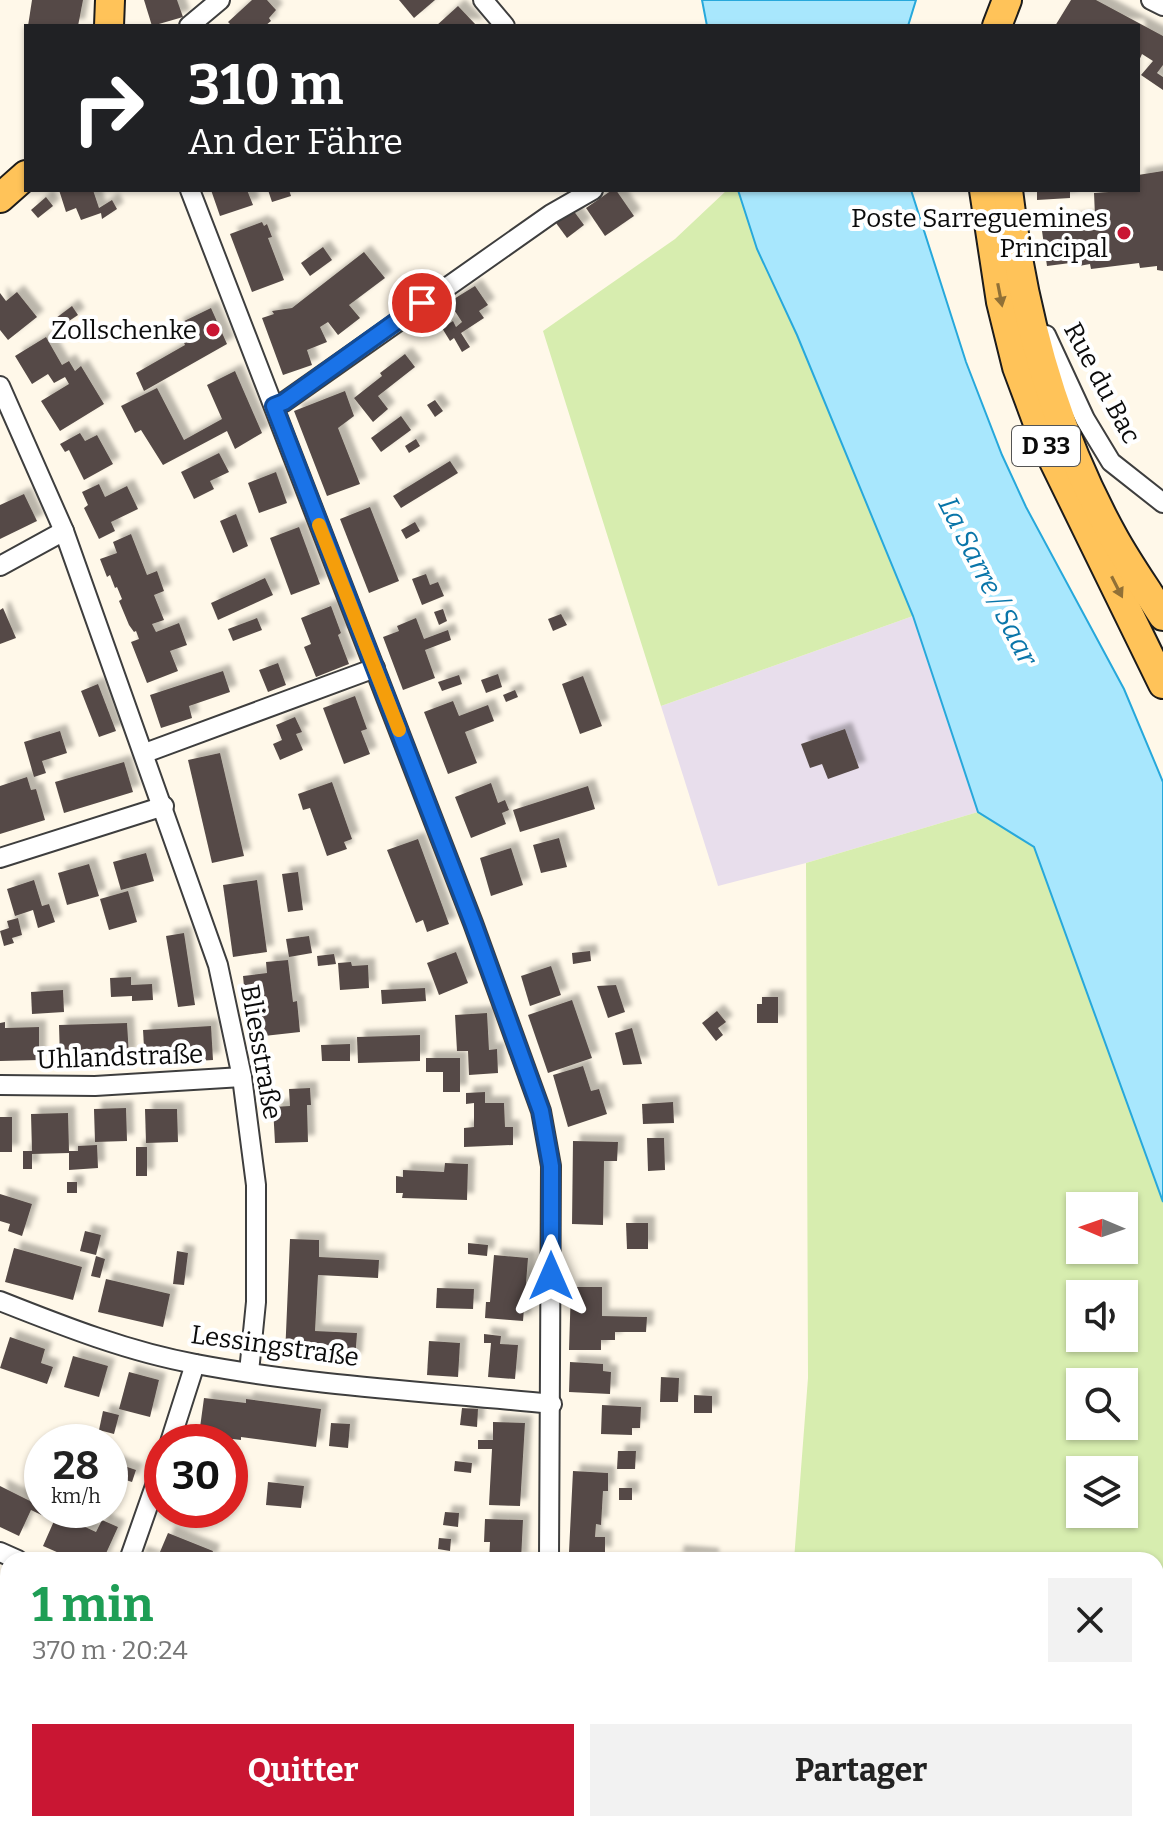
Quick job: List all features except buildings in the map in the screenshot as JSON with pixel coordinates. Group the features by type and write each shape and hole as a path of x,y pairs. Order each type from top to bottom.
{"main road":[{"path":"109,24 110,0"},
{"path":"998,24 1007,0"},
{"path":"1018,24 1026,0"},
{"path":"0,198 24,177"},
{"name":"D 33","path":"984,192 1001,302 1017,367 1046,445 1163,684"},
{"name":"D 33","path":"1008,192 1038,351 1060,420 1115,539 1163,616"}],"street":[{"path":"191,24 220,0"},
{"path":"483,0 503,24"},
{"path":"191,192 473,923 541,1111 551,1166 549,1552"},
{"path":"274,406 284,402 551,214 590,192"},
{"name":"Rue du Bac","path":"1021,268 1050,346 1085,419 1111,462 1163,503"},
{"name":"Bliesstraße","path":"0,386 64,531 218,965 242,1077 258,1227 254,1343 249,1372"},
{"path":"0,566 64,531"},
{"path":"145,753 375,668"},
{"path":"0,858 164,806"},
{"name":"Uhlandstraße","path":"0,1085 95,1086 242,1077"},
{"name":"Lessingstraße","path":"0,1301 136,1349 195,1364 552,1404"},
{"path":"176,1424 195,1364"},
{"path":"132,1552 144,1517"}],"shaded area":[{"path":"913,616 978,812 718,886 661,706"}],"green space":[{"path":"725,192 739,192 757,249 797,335 913,616 661,706 543,331 675,239"},
{"path":"978,812 1034,847 1163,1202 1163,1552 795,1552 808,1378 806,863"}],"water":[{"path":"702,0 916,0 909,24 707,24"},
{"name":"La Sarre / Saar","path":"739,192 912,192 966,362 1002,455 1026,507 1124,689 1163,782 1163,1202 1034,847 978,812 913,616 797,335 757,249"}],"slow traffic":[{"path":"319,525 399,730"}],"place":[{"name":"Poste Sarreguemines Principal","path":"1124,233"},
{"name":"Zollschenke","path":"213,330"}],"route":[{"path":"422,303 284,402 274,406 473,923 541,1111 551,1166 551,1276"}]}
